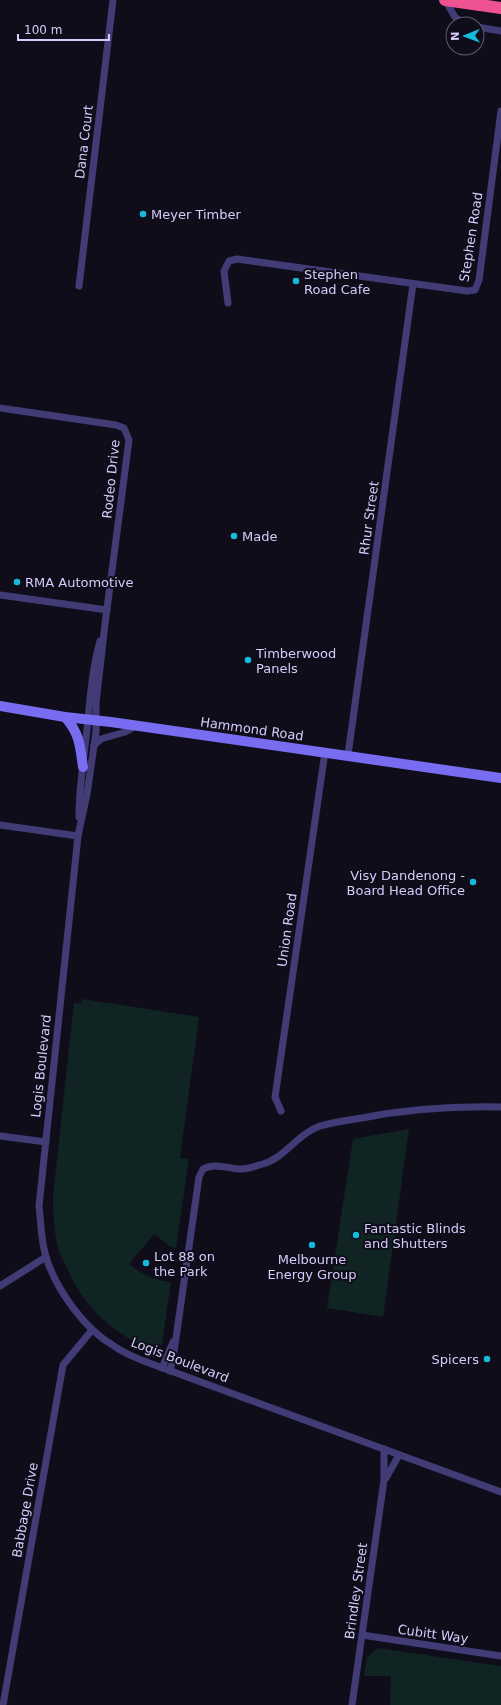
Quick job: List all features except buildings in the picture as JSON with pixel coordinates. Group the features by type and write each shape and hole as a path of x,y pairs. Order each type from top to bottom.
{"highway":[{"path":"445,0 501,8"}],"main road":[{"name":"Hammond Road","path":"0,706 65,717 348,755 501,778"},
{"path":"65,717 76,730 81,749 83,767"}],"street":[{"name":"Dana Court","path":"79,286 113,0"},
{"path":"445,0 454,16"},
{"path":"485,28 501,31"},
{"name":"Stephen Road","path":"228,303 224,271 229,261 237,259 413,284 467,291 475,290 479,280 501,111"},
{"name":"Rhur Street","path":"348,755 413,284"},
{"name":"Rodeo Drive","path":"0,408 116,425 124,428 128,435 128,449 96,703 92,720"},
{"path":"0,595 107,610"},
{"name":"Logis Boulevard","path":"92,720 94,745 87,794 79,832 39,1206 41,1231 46,1257 53,1276 64,1295 92,1330 113,1346 141,1360 501,1492"},
{"name":"Logis Boulevard","path":"79,832 79,794 92,720"},
{"path":"94,745 101,739 125,732 136,726"},
{"name":"Union Road","path":"281,1111 275,1097 325,752"},
{"path":"0,825 79,832"},
{"path":"170,1371 199,1177 203,1169 211,1166 243,1169 265,1164 283,1153 306,1133 320,1127 340,1122 397,1112 436,1108 501,1107"},
{"path":"0,1136 46,1142"},
{"path":"0,1286 46,1257"},
{"name":"Babbage Drive","path":"3,1705 63,1365 92,1330"},
{"path":"162,1368 175,1338"},
{"name":"Brindley Street","path":"352,1705 384,1480 384,1449"},
{"name":"Brindley Street","path":"384,1480 399,1455"},
{"name":"Cubitt Way","path":"362,1636 501,1656"}],"green space":[{"path":"82,999 199,1017 180,1158 189,1159 176,1248 171,1247 154,1234 129,1264 149,1276 171,1282 162,1344 152,1351 124,1336 101,1318 91,1307 74,1283 57,1245 53,1196 74,1003 81,1004"},
{"path":"409,1129 383,1317 327,1308 353,1139"},
{"path":"378,1648 501,1666 501,1705 390,1705 391,1676 364,1676 367,1657"}],"place":[{"name":"Meyer Timber","path":"143,214"},
{"name":"Stephen Road Cafe","path":"296,281"},
{"name":"Made","path":"234,536"},
{"name":"RMA Automotive","path":"17,582"},
{"name":"Timberwood Panels","path":"248,660"},
{"name":"Visy Dandenong - Board Head Office","path":"473,882"},
{"name":"Fantastic Blinds and Shutters","path":"356,1235"},
{"name":"Melbourne Energy Group","path":"312,1245"},
{"name":"Lot 88 on the Park","path":"146,1263"},
{"name":"Spicers","path":"487,1359"}]}
